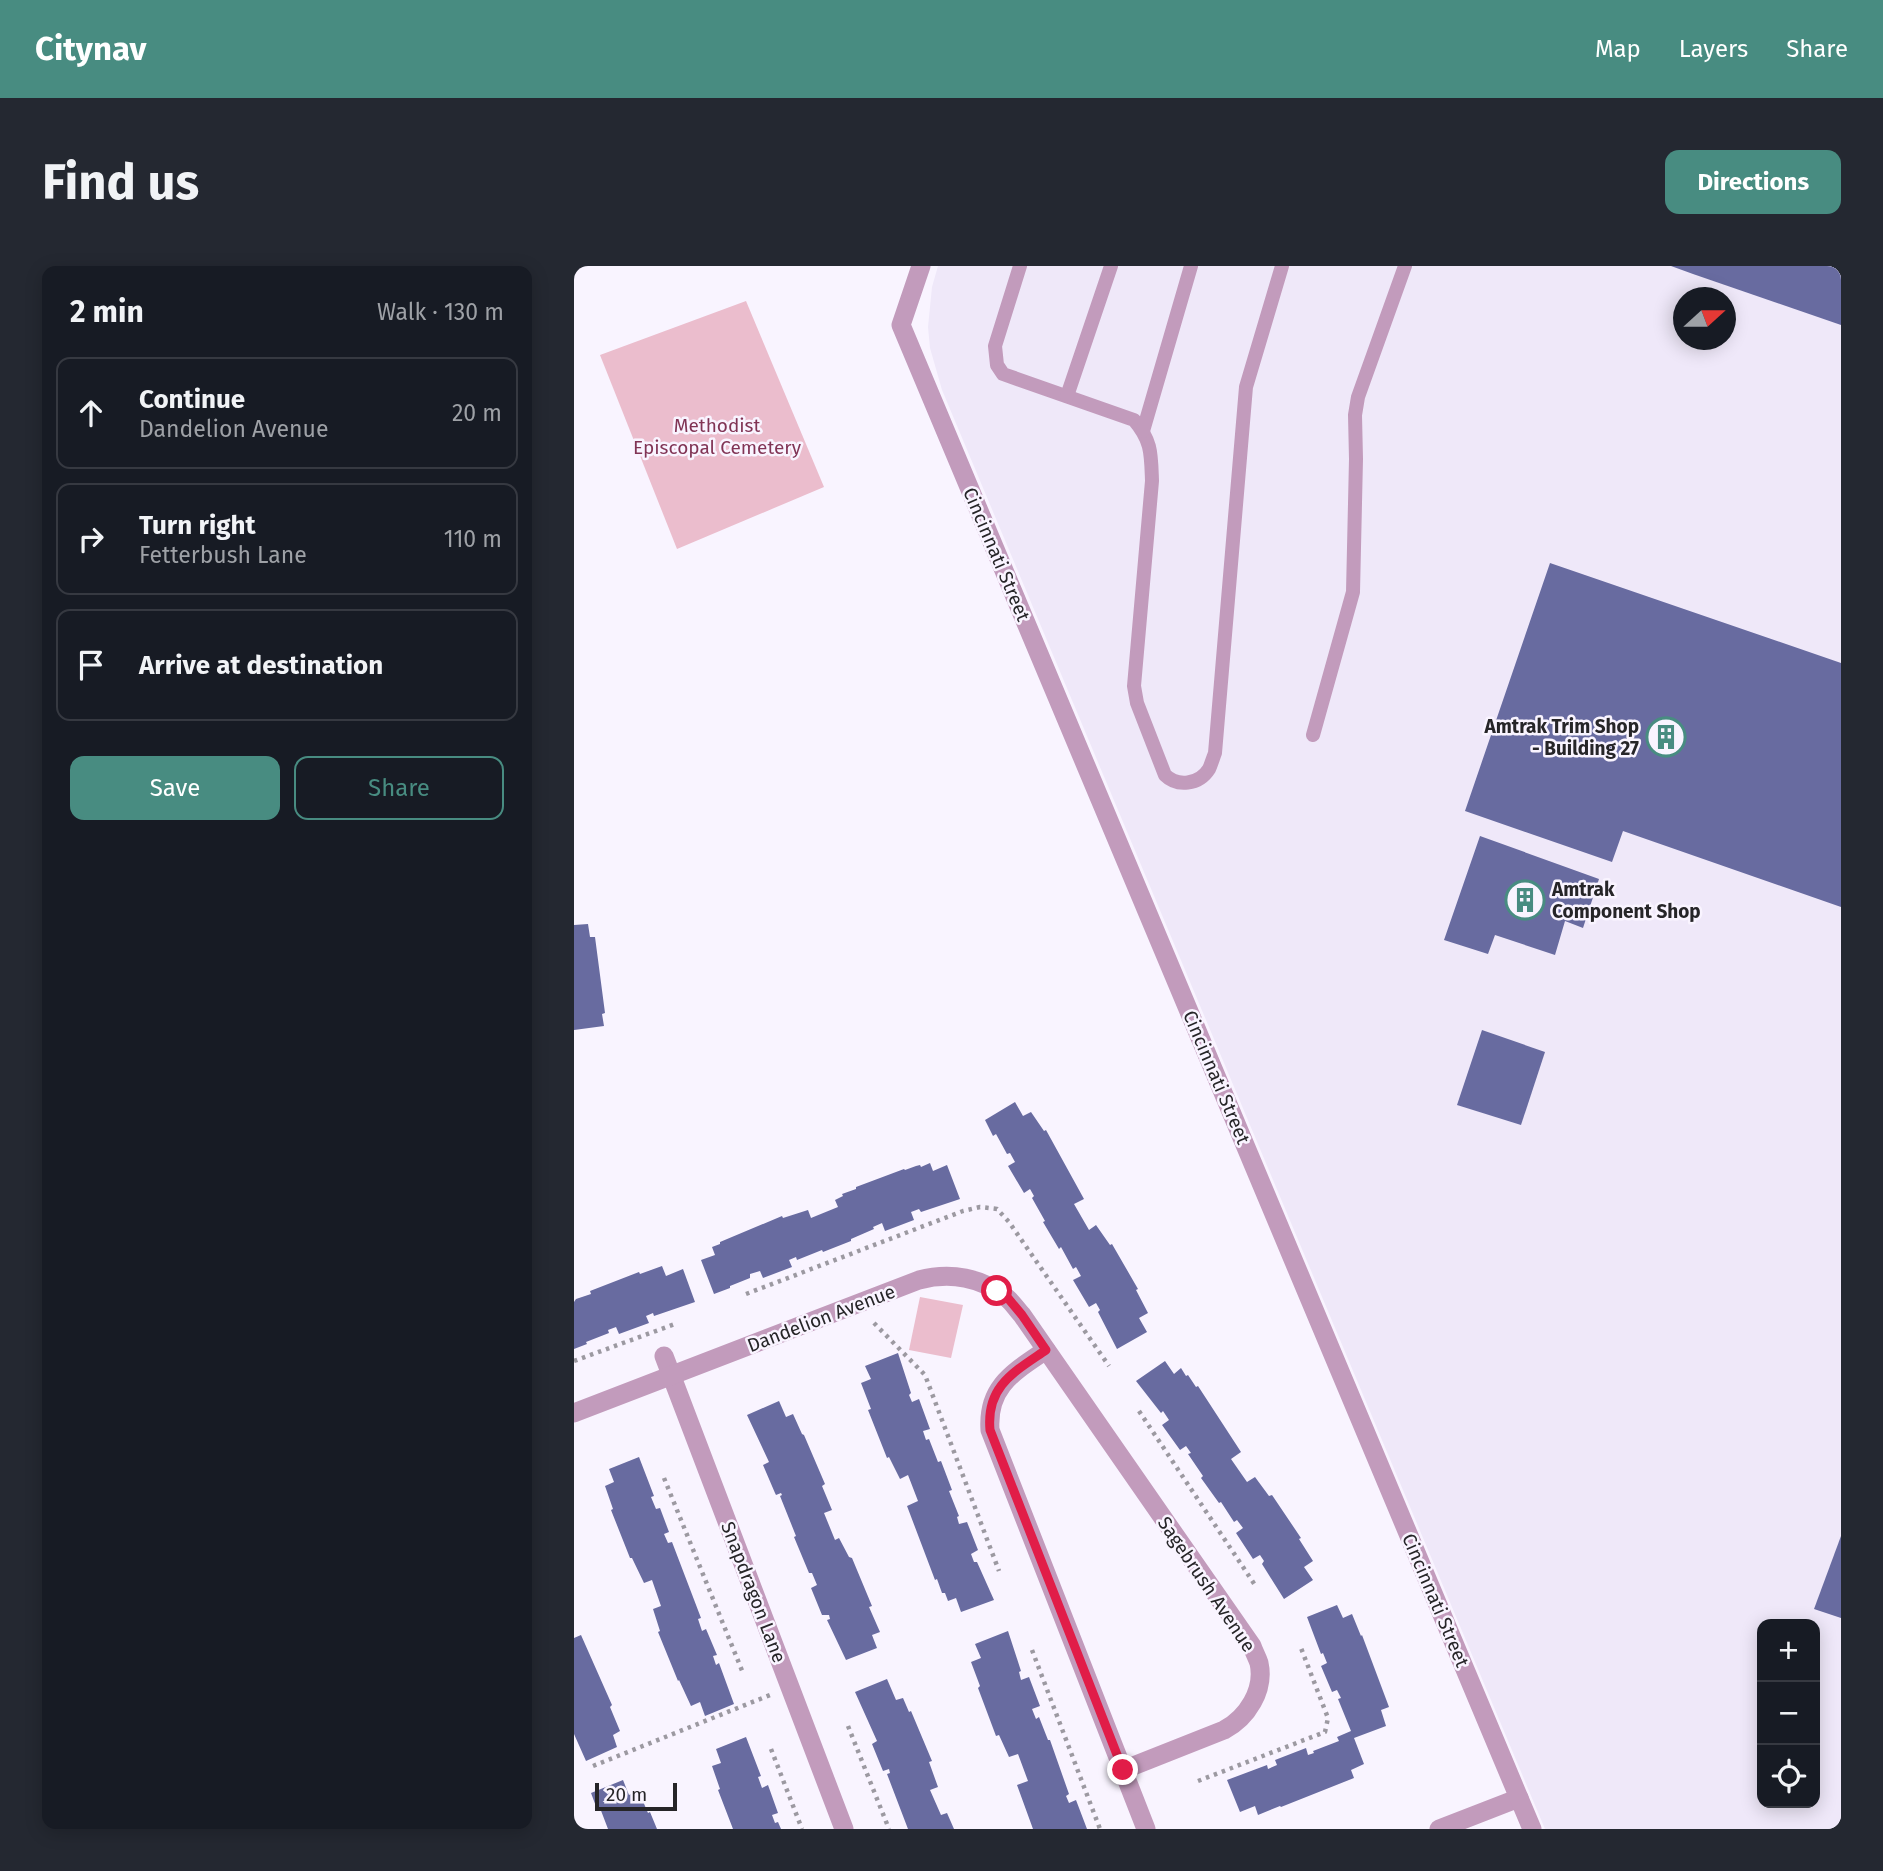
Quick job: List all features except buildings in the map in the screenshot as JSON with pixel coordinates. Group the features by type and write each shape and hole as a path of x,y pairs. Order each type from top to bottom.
{"street":[{"name":"Cincinnati Street","path":"921,266 901,325 1532,1829"},
{"name":"Dandelion Avenue","path":"574,1413 855,1304 939,1276 978,1281 1007,1297 1046,1350"},
{"path":"1046,1350 1004,1380 990,1408 990,1430 1146,1829"},
{"name":"Sagebrush Avenue","path":"1046,1350 1252,1646 1259,1664 1255,1696 1248,1710 1235,1723 1224,1730 1123,1770"},
{"name":"Snapdragon Lane","path":"664,1356 845,1829"},
{"path":"1438,1829 1519,1798"}],"lane":[{"path":"1020,266 995,346 997,365 1003,374 1134,420 1143,431 1151,450 1152,481 1134,686 1137,703 1165,775 1171,782 1188,783 1198,780 1208,770 1215,754 1247,387 1282,266"},
{"path":"1066,396 1111,266"},
{"path":"1143,431 1191,266"},
{"path":"1313,735 1353,592 1355,415 1358,397 1405,266"}],"path":[{"path":"855,1304 925,1375 999,1571"},
{"path":"574,1361 675,1324"},
{"path":"1139,1411 1255,1585"},
{"path":"664,1478 743,1673"},
{"path":"1198,1781 1325,1731 1328,1718 1301,1648"},
{"path":"1032,1650 1100,1829"},
{"path":"593,1766 790,1687"},
{"path":"848,1726 889,1829"},
{"path":"771,1749 802,1829"}],"shaded area":[{"path":"938,266 1841,266 1841,1829 1545,1829 942,390 930,348 928,327 932,287"}],"green space":[{"name":"Methodist Episcopal Cemetery","path":"746,301 824,487 677,549 600,355"},
{"path":"920,1297 963,1305 951,1358 909,1350"}],"place":[{"name":"Amtrak Trim Shop - Building 27","path":"1666,737"},
{"name":"Amtrak Component Shop","path":"1525,900"}],"route":[{"path":"997,1291 1007,1297 1022,1315 1046,1350 1004,1380 990,1408 990,1430 1123,1770"}]}
